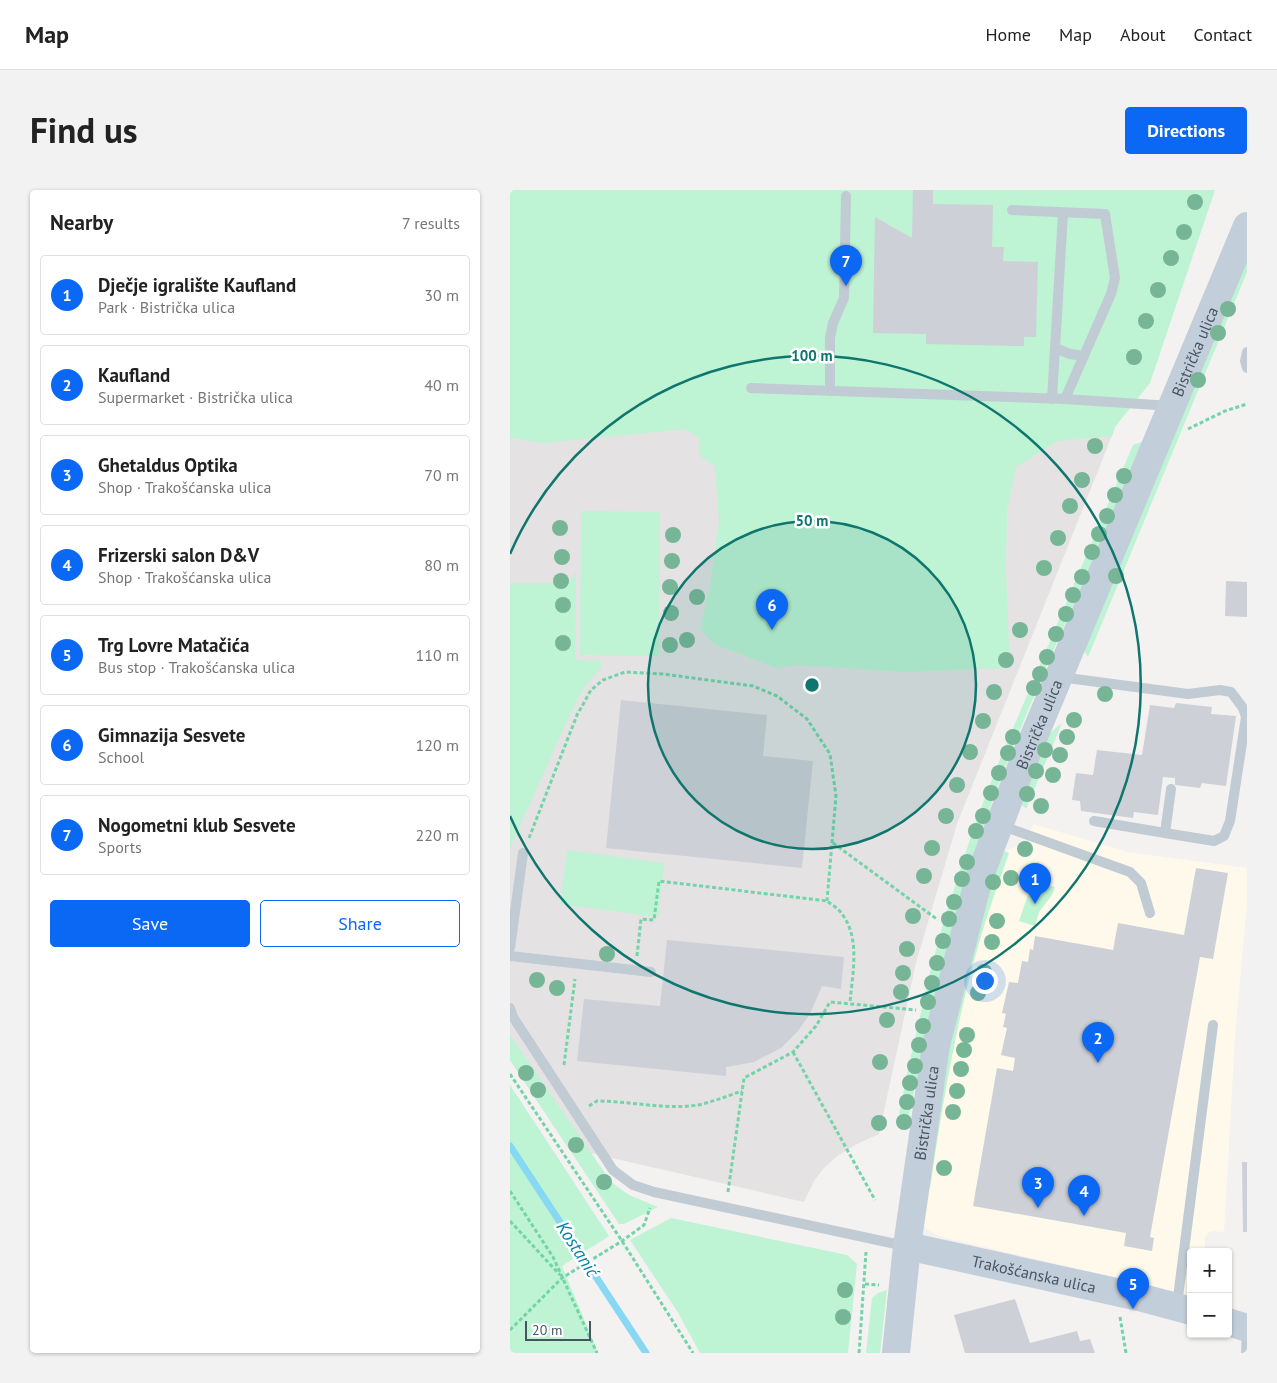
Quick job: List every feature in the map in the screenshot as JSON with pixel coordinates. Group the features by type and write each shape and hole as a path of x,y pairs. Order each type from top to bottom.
{"main road":[{"name":"Bistrička ulica","path":"896,1353 907,1246 936,1045 980,878 1022,765 1247,226"},
{"name":"Trakošćanska ulica","path":"907,1246 1184,1308"},
{"path":"1232,1323 1247,1329"}],"lane":[{"path":"830,391 830,338 833,323 844,298 846,196"},
{"path":"1012,210 1105,214 1115,278 1111,294 1065,399"},
{"path":"1052,399 1063,213"},
{"path":"1055,348 1070,354 1084,356"},
{"path":"1247,352 1245,361 1247,368"},
{"path":"751,388 1065,399 1172,406"},
{"path":"1059,677 1188,694 1220,690 1231,692 1243,708 1246,717 1230,821 1224,836 1214,841 1094,822"},
{"path":"1165,833 1171,789"},
{"path":"1000,826 1130,872 1141,883 1150,913"},
{"path":"510,948 523,853"},
{"path":"510,956 651,972"},
{"path":"510,1008 512,1017 613,1170 633,1185 654,1192 907,1246"},
{"path":"1184,1308 1213,1025"},
{"path":"1246,1353 1247,1329"}],"path":[{"path":"1186,430 1225,411 1247,404"},
{"path":"523,853 577,716 591,690 604,680 625,672 663,674 753,686 777,696 806,719 830,754 836,796 828,901"},
{"path":"833,843 938,920"},
{"path":"635,971 641,919 654,920 659,881 828,901 842,914 852,933 854,956 850,1004"},
{"path":"564,1067 577,964"},
{"path":"728,1192 744,1078 793,1052 816,1026 830,1002 916,1010"},
{"path":"793,1052 875,1200"},
{"path":"510,1074 622,1241 693,1353"},
{"path":"589,1106 597,1101 676,1106 697,1105 742,1091"},
{"path":"510,1191 553,1257 597,1353"},
{"path":"510,1330 562,1278 616,1245 644,1224 654,1192"},
{"path":"510,1221 562,1278"},
{"path":"859,1353 866,1252"},
{"path":"1118,1310 1126,1353"}],"shaded area":[{"path":"510,402 1115,428 957,824 916,963 879,1134 855,1145 836,1157 814,1181 804,1202 568,1148 510,1060"},
{"path":"1033,824 1128,852 1247,868 1247,903 1235,1037 1224,1232 1212,1231 1208,1233 1205,1238 1205,1248 1187,1248 1187,1294 941,1237 926,1229 922,1223 941,1079 1005,851 1019,846 1026,847"}],"green space":[{"path":"510,190 1215,190 1150,383 1115,427 1112,436 1058,441 1016,467 1007,510 1006,571 1010,668 905,672 797,665 776,668 714,644 700,629 709,590 719,522 715,466 699,455 699,439 686,429 543,443 510,438"},
{"path":"1247,243 1247,272 1088,657 1081,646"},
{"path":"1142,442 1013,748 975,851 954,920 936,990 906,1130 901,1128 899,1115 931,968 945,917 976,821 1000,759 1133,445"},
{"path":"581,511 660,512 659,656 580,655"},
{"path":"576,572 575,660 601,661 601,668 584,687 510,848 510,583 569,583"},
{"path":"1062,723 1026,809 1018,801 1045,737"},
{"path":"567,850 664,863 658,917 560,904"},
{"path":"1005,851 1009,853 992,901 969,979 944,1098 930,1188 925,1193 941,1079 998,858"},
{"path":"1035,874 1050,879 1049,885 1055,887 1052,895 1039,912 1035,926 1019,921"},
{"path":"510,1035 611,1182 629,1195 658,1207 624,1224 619,1224 510,1060"},
{"path":"510,1085 609,1236 562,1266 598,1353 510,1353"},
{"path":"671,1218 847,1255 857,1264 848,1353 700,1353 677,1311 630,1240"},
{"path":"887,1290 880,1353 866,1353 872,1298 878,1293"}],"building":[{"path":"913,190 933,190 933,204 993,205 992,247 1004,247 1003,261 1038,262 1036,337 1024,337 1024,346 926,344 926,334 873,333 875,217 912,238"},
{"path":"1226,581 1247,582 1247,617 1225,616"},
{"path":"621,700 767,715 763,756 813,761 802,868 606,848"},
{"path":"1176,703 1212,707 1211,714 1236,716 1226,786 1202,783 1200,788 1175,785 1175,778 1163,777 1158,815 1134,812 1133,818 1081,811 1080,801 1072,800 1076,773 1093,775 1097,750 1142,755 1150,705 1174,708"},
{"path":"1196,868 1228,873 1213,959 1200,957 1150,1237 1154,1238 1152,1251 1124,1246 1126,1233 973,1206 997,1068 1013,1071 1015,1058 1001,1055 1007,1028 1003,1027 1006,1014 1002,1013 1009,982 1018,983 1022,961 1028,962 1030,949 1033,950 1035,936 1113,950 1118,923 1184,935"},
{"path":"667,940 844,957 841,989 822,986 810,1014 798,1031 781,1048 754,1062 726,1067 726,1076 577,1061 584,999 660,1006"},
{"path":"1242,1162 1247,1162 1247,1232 1243,1232"},
{"path":"1015,1299 1030,1343 1077,1331 1080,1341 1090,1339 1095,1353 965,1353 954,1315"}],"waterway":[{"name":"Kostanić","path":"510,1146 646,1353"}],"place":[{"name":"Nogometni klub Sesvete","path":"846,286"},
{"name":"Gimnazija Sesvete","path":"772,630"},
{"name":"Dječje igralište Kaufland","path":"1035,904"},
{"name":"Kaufland","path":"1098,1063"},
{"name":"Ghetaldus Optika","path":"1038,1208"},
{"name":"Frizerski salon D&V","path":"1084,1216"},
{"name":"Trg Lovre Matačića","path":"1133,1309"}]}
